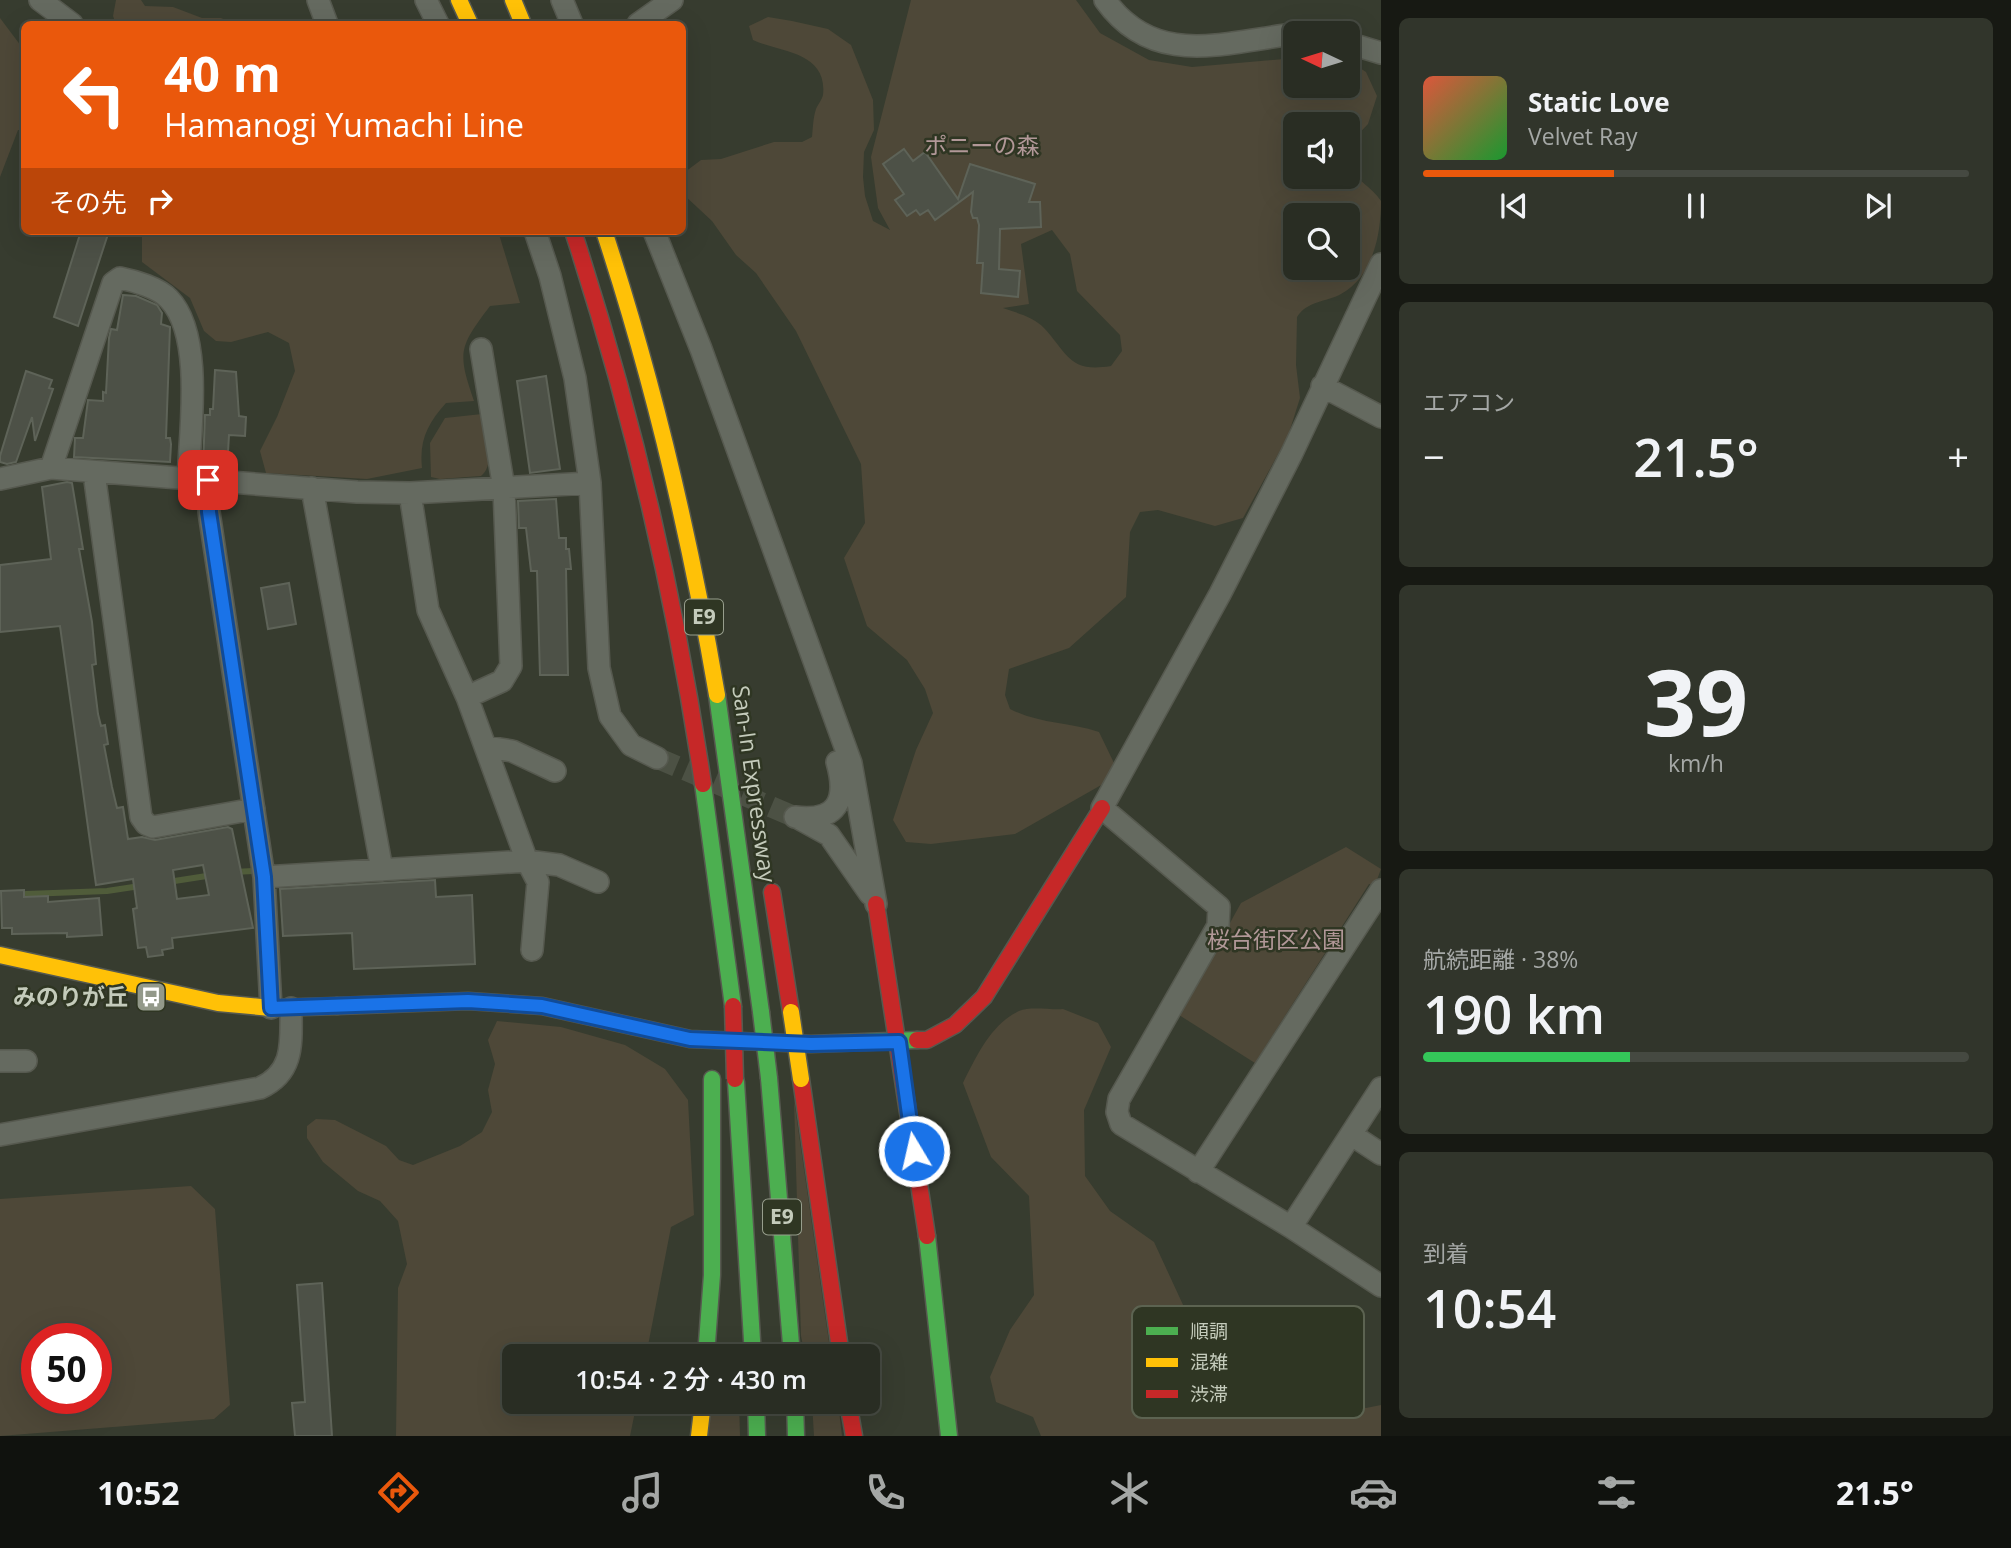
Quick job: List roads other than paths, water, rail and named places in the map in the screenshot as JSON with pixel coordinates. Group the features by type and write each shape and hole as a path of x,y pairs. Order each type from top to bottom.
{"main road":[{"path":"459,0 469,21"},
{"path":"513,0 522,21"},
{"name":"E9","path":"573,235 583,261 638,449 666,571 709,830 733,1006 735,1079 752,1344"},
{"name":"San-In Expressway","path":"605,235 650,377 693,562 729,750 769,1077 791,1344"},
{"path":"650,377 697,522 722,627"},
{"path":"0,955 194,998 281,1008 468,1001 542,1006 690,1039 811,1044 928,1040 940,1035 984,997 1102,808"},
{"path":"705,921 702,883 709,830"},
{"path":"770,878 840,1344"},
{"path":"876,904 926,1231 949,1436"},
{"path":"707,1344 712,1275 711,1023"},
{"path":"699,1436 702,1414"},
{"path":"756,1414 757,1436"},
{"path":"795,1414 796,1436"},
{"path":"850,1414 853,1436"}],"street":[{"path":"40,0 68,21"},
{"path":"318,0 326,21"},
{"path":"426,0 436,21"},
{"path":"562,0 571,21"},
{"path":"644,21 672,0"},
{"path":"1105,0 1124,20 1146,35 1172,44 1205,48 1283,36"},
{"path":"1360,47 1381,53"},
{"path":"535,235 550,276 575,378 590,484 599,668 610,716 631,744 657,758"},
{"path":"656,235 701,349 851,763 876,904"},
{"path":"1381,264 1220,594 1102,808 1219,908 1218,926 1119,1099 1117,1112 1121,1124 1291,1227 1381,1286"},
{"path":"0,1135 260,1088 279,1077 289,1060 209,512 198,479 194,368 177,309 162,293 120,278 113,282 51,468"},
{"path":"467,697 502,681 511,666 503,489 481,349"},
{"path":"1322,386 1381,417"},
{"path":"0,479 51,468 94,474 410,493 590,484"},
{"path":"94,474 141,817 146,824 153,827 254,809"},
{"path":"312,488 382,870"},
{"path":"410,493 428,610 467,697 527,861 538,882 532,950"},
{"path":"818,671 827,724 841,775 840,800 828,816 816,819 795,817 829,835 876,904"},
{"path":"487,747 512,751 555,771"},
{"path":"264,877 527,861 559,865 598,882"},
{"path":"1198,1172 1381,890"},
{"path":"0,1061 26,1061"},
{"path":"1291,1227 1381,1088"},
{"path":"1352,1135 1381,1154"}],"waterway":[{"path":"234,872 253,871"},
{"path":"168,882 213,875"},
{"path":"26,894 107,891 140,886"}],"tunnel":[{"path":"657,758 795,817"}],"place":[{"name":"みのりが丘","path":"151,997"}],"park label":[{"name":"ポニーの森","path":"982,146"},
{"name":"桜台街区公園","path":"1276,940"}]}
